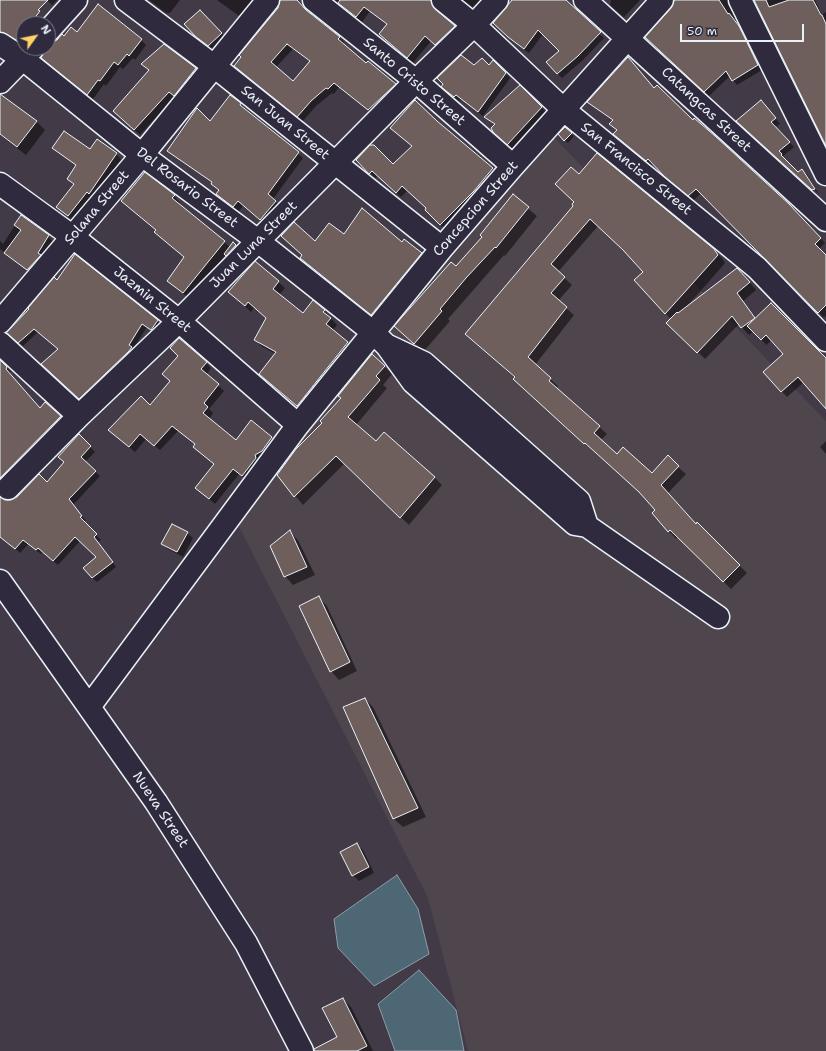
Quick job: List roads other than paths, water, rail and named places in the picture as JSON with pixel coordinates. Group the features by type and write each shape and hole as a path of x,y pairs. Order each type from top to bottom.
{"street":[{"path":"56,22 76,0"},
{"name":"San Juan Street","path":"126,0 214,66 442,248"},
{"name":"Solana Street","path":"0,322 142,155 268,0"},
{"name":"Santo Cristo Street","path":"314,0 416,81 513,166"},
{"name":"San Francisco Street","path":"443,0 474,25 564,110 757,268 826,340"},
{"name":"Juan Luna Street","path":"8,488 78,416 179,321 416,81 474,25 497,0"},
{"name":"Catangcas Street","path":"585,0 826,220"},
{"name":"Concepcion Street","path":"89,707 298,425 380,339 442,248 513,166 662,0"},
{"path":"740,0 826,174"},
{"name":"Del Rosario Street","path":"0,44 16,50"},
{"path":"0,82 26,56"},
{"name":"Del Rosario Street","path":"30,56 142,155 258,241 380,339 413,382 575,524 587,526 718,617"},
{"name":"Jazmin Street","path":"0,184 73,237 179,321 298,425"},
{"path":"0,343 78,416"},
{"name":"Nueva Street","path":"0,581 156,802 246,943 302,1051"}],"water":[{"path":"397,875 418,909 429,954 374,986 338,948 334,919"},
{"path":"419,970 456,1010 464,1051 395,1051 378,1004"}]}
